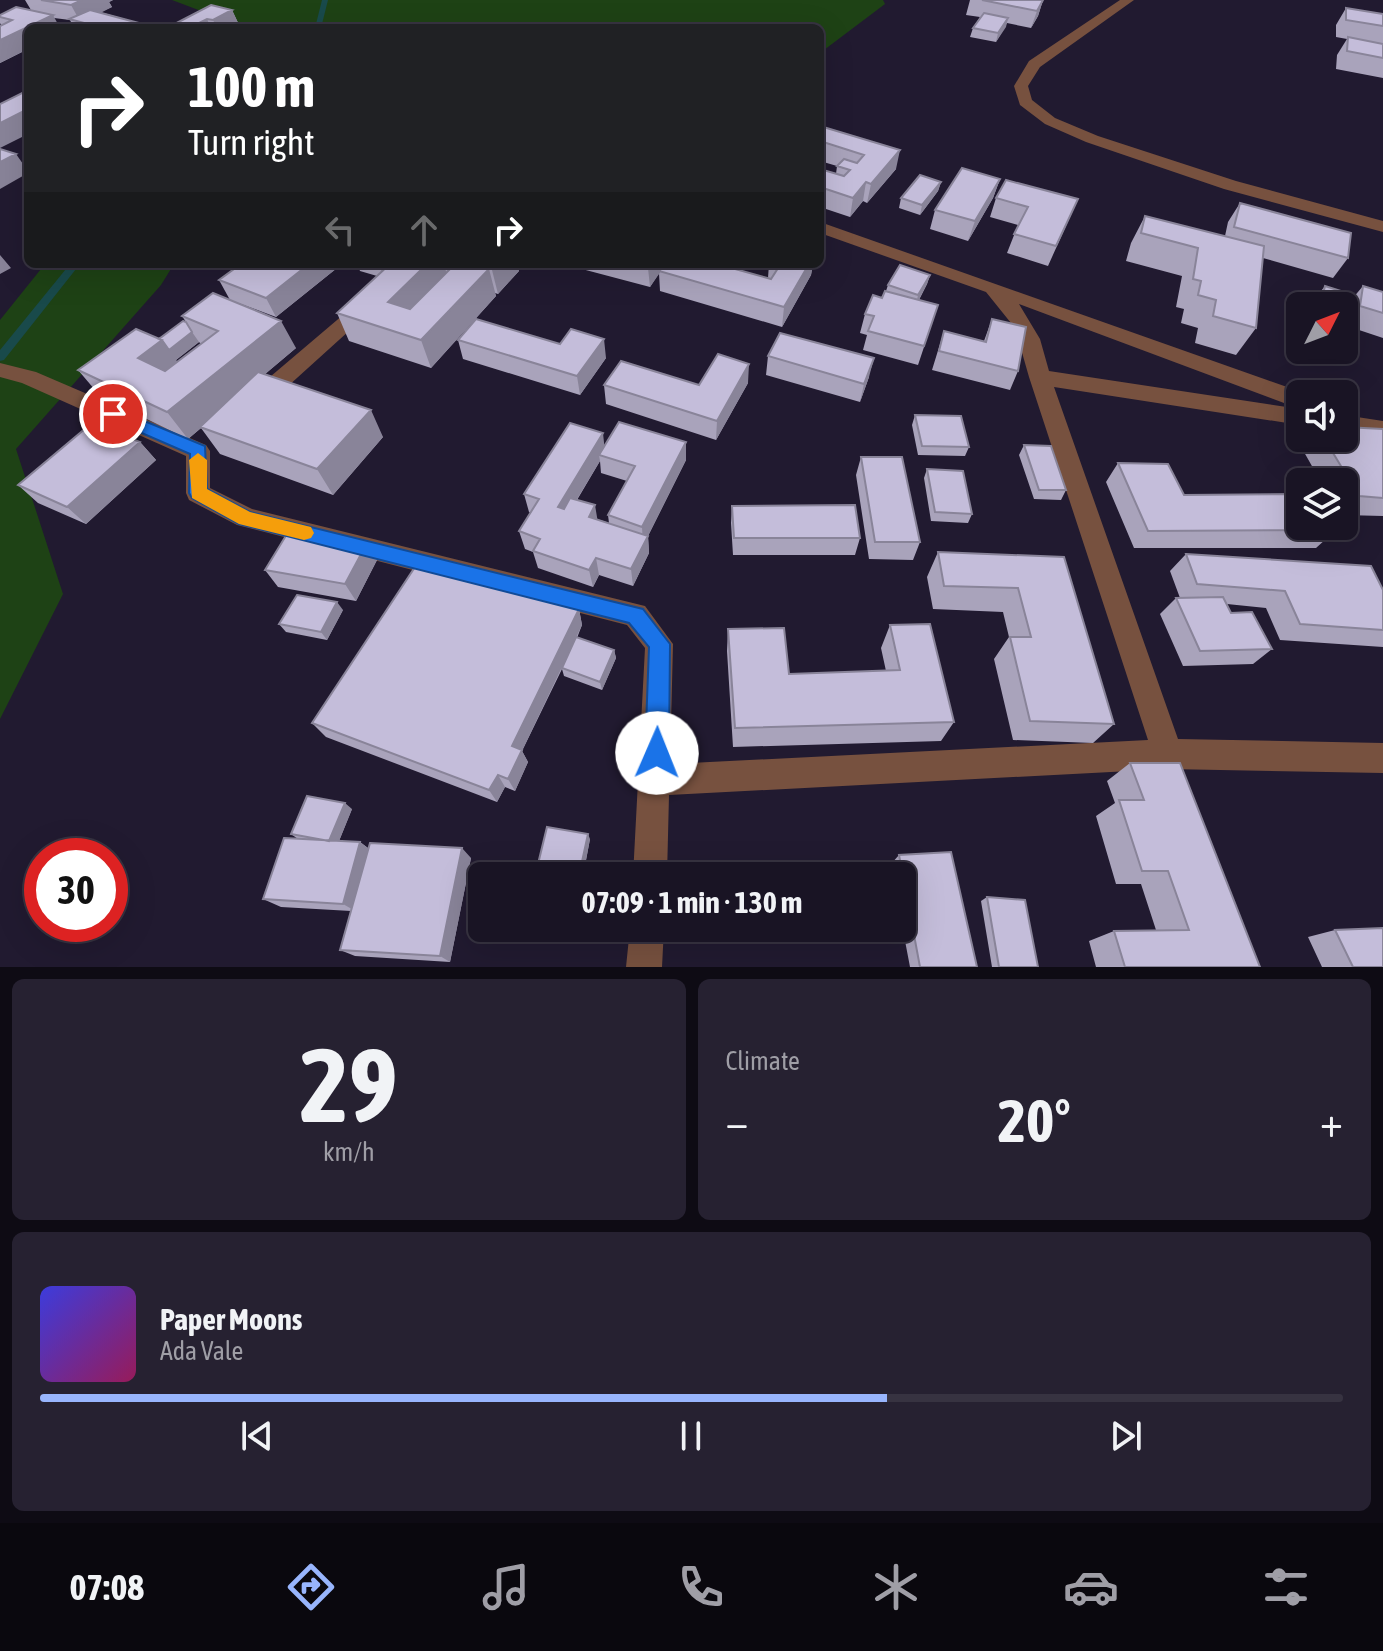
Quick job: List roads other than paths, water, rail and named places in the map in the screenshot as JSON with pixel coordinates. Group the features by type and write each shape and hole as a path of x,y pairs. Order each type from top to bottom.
{"street":[{"path":"1128,0 1034,64 1021,86 1025,102 1050,121 1092,139 1230,185 1383,227"},
{"path":"824,228 1286,395"},
{"path":"247,409 409,268"},
{"path":"993,288 1014,308 1034,344 1040,377 1168,754"},
{"path":"0,370 28,377 204,446 198,493 246,518 635,615 659,644 651,862"},
{"path":"1040,377 1286,415"},
{"path":"1358,421 1382,429"},
{"path":"1358,425 1382,429"},
{"path":"656,780 1168,754 1383,758"},
{"path":"644,967 646,942"}],"waterway":[{"path":"319,24 325,0"},
{"path":"0,357 72,268"}]}
